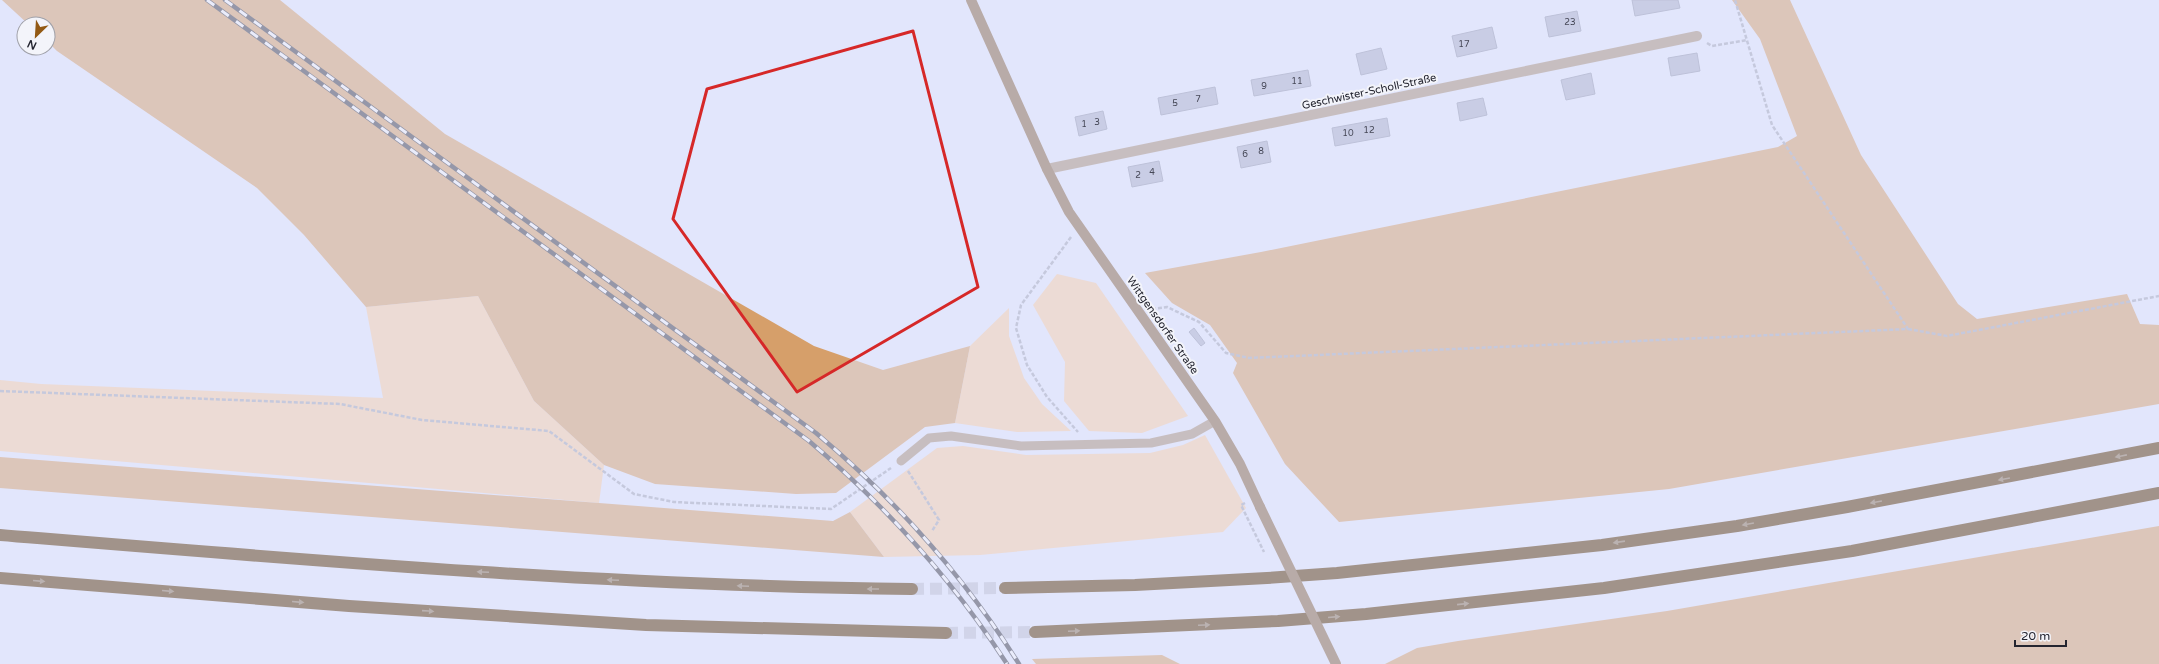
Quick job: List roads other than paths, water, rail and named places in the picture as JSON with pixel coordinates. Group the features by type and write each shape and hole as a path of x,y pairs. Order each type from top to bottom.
{"highway":[{"path":"1005,588 1135,585 1337,573 1602,544 1737,526 2159,448"},
{"path":"1035,632 1278,621 1374,613 1604,588 1852,551 2159,493"},
{"path":"0,535 371,565 642,582 783,588 912,589"},
{"path":"0,578 349,606 646,625 946,633"}],"street":[{"name":"Wittgensdorfer Straße","path":"971,0 1047,169 1080,228 1215,421 1240,464 1336,664"},
{"name":"Geschwister-Scholl-Straße","path":"1047,169 1697,36"}],"lane":[{"path":"901,461 929,438 951,436 1021,446 1151,443 1192,434 1215,421"}],"tunnel":[{"path":"912,589 1005,588"},
{"path":"946,633 1035,632"}],"railway":[{"path":"207,0 809,441 865,491 916,545 964,602 1007,664"},
{"path":"225,0 816,433 874,485 927,541 975,600 1019,664"}]}
